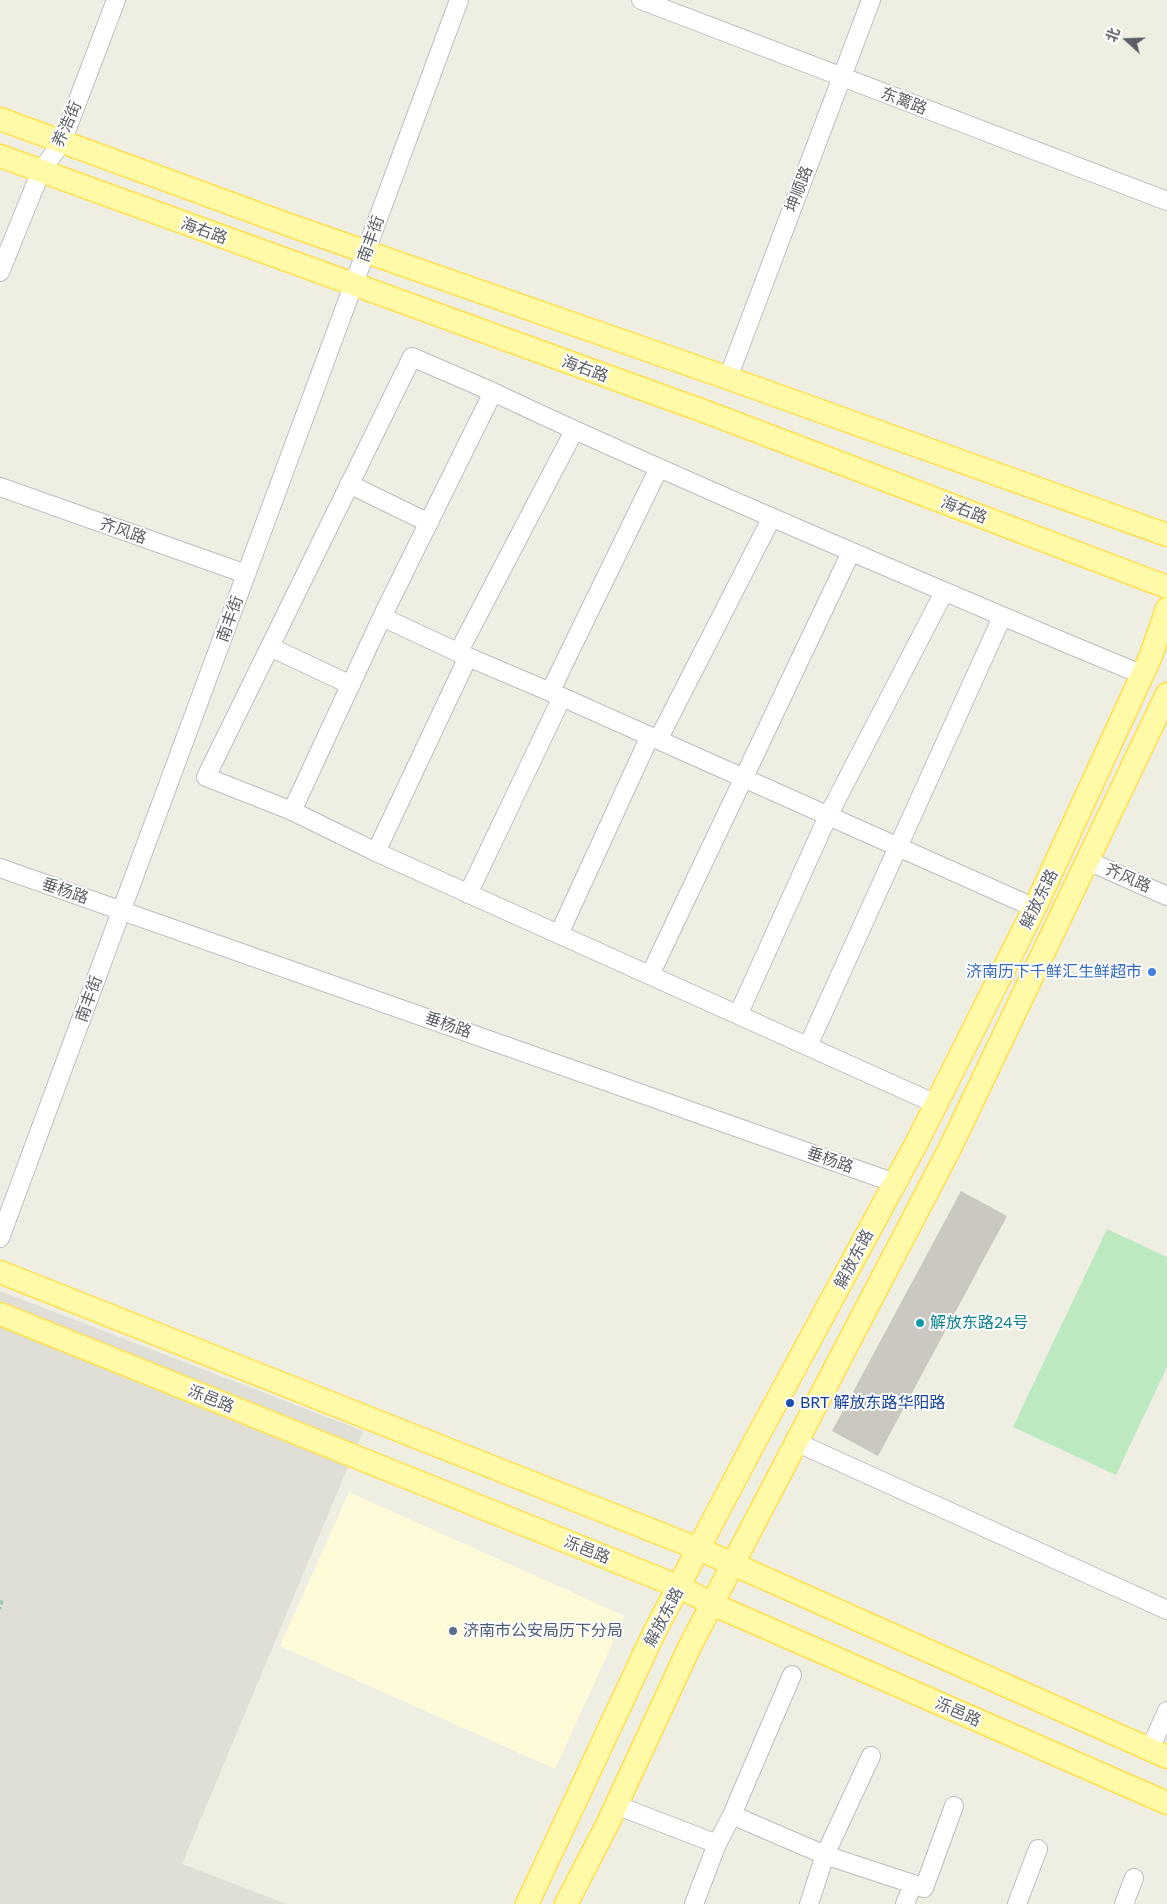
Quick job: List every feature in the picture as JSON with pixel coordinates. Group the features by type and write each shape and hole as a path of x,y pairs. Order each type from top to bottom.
{"main road":[{"path":"0,119 366,252 728,378 1167,535"},
{"name":"海右路","path":"0,156 709,414 1167,587"},
{"name":"解放东路","path":"527,1904 655,1631 680,1587 754,1443 895,1183 1035,908 1143,675 1167,609"},
{"name":"解放东路","path":"566,1904 616,1805 689,1648 798,1443 949,1150 1167,694"},
{"path":"0,1272 699,1549 1158,1753"},
{"name":"泺邑路","path":"0,1314 680,1587 712,1604 1167,1803"}],"street":[{"name":"养浩街","path":"0,272 41,171 62,142 116,0"},
{"name":"南丰街","path":"0,1238 459,0"},
{"name":"东篱路","path":"641,0 1167,201"},
{"name":"坤顺路","path":"728,378 871,0"},
{"path":"936,1104 468,894 292,811 206,777 412,357 493,392 574,431 851,552 1143,675"},
{"path":"292,811 382,617 493,392"},
{"path":"376,852 463,655 574,431"},
{"path":"468,894 659,468"},
{"path":"350,484 429,523"},
{"name":"齐风路","path":"0,487 246,574"},
{"path":"558,934 654,738 772,517"},
{"path":"650,975 851,552"},
{"path":"738,1015 828,816 944,592"},
{"path":"382,617 463,655 1035,908"},
{"path":"808,1046 1002,617"},
{"path":"270,647 351,684"},
{"name":"齐风路","path":"1088,861 1167,896"},
{"name":"垂杨路","path":"0,868 895,1183"},
{"path":"798,1443 1167,1610"},
{"path":"694,1904 717,1844 732,1815 792,1675"},
{"path":"1158,1753 1167,1711"},
{"path":"809,1904 825,1855 871,1756"},
{"path":"616,1805 717,1844"},
{"path":"732,1815 825,1855 924,1888 954,1806"},
{"path":"1017,1904 1038,1849"},
{"path":"1124,1904 1134,1878"},
{"path":"905,1904 913,1884"}],"path":[{"path":"0,1601 2,1602 0,1609"}],"shaded area":[{"path":"0,1291 363,1431 182,1864 287,1904 0,1904"},
{"name":"济南市公安局历下分局","path":"349,1492 625,1616 555,1769 280,1646"}],"green space":[{"path":"1107,1229 1167,1257 1167,1367 1116,1475 1013,1427"}],"building":[{"name":"解放东路24号","path":"961,1191 1007,1216 878,1456 832,1431"}],"place":[{"name":"济南历下千鲜汇生鲜超市","path":"1152,972"},
{"name":"解放东路24号","path":"920,1323"},
{"name":"BRT 解放东路华阳路","path":"790,1403"},
{"name":"济南市公安局历下分局","path":"453,1631"}]}
